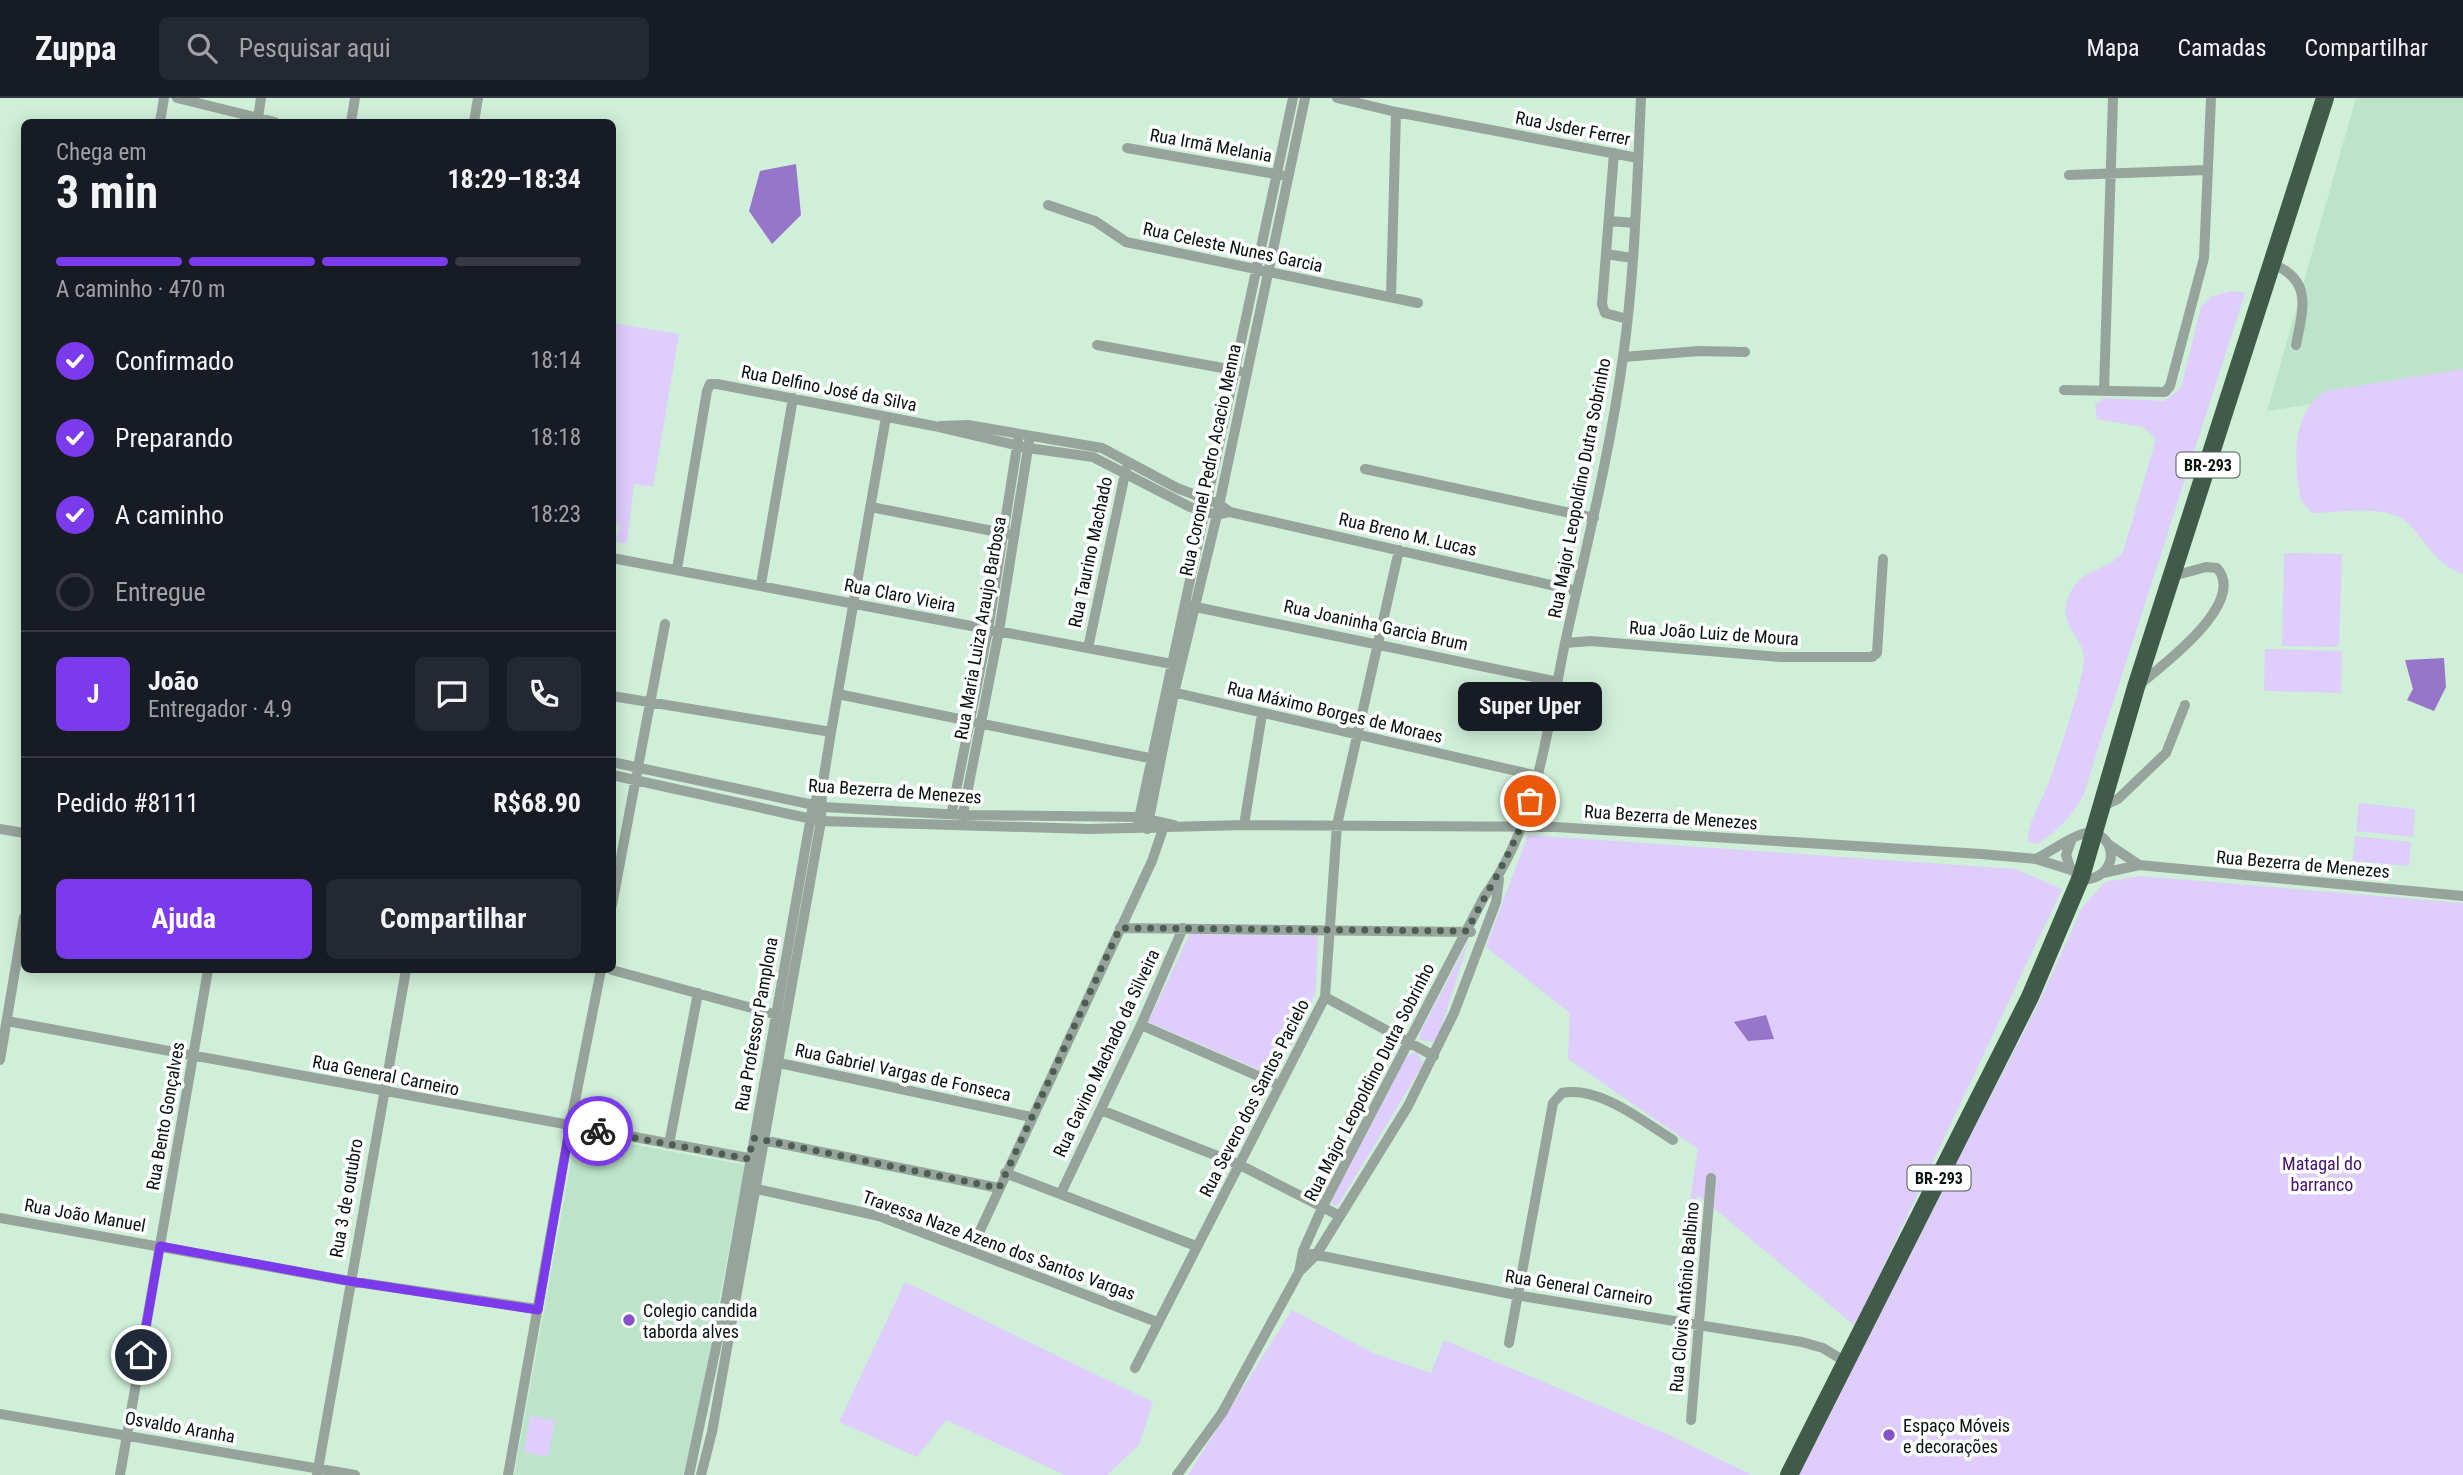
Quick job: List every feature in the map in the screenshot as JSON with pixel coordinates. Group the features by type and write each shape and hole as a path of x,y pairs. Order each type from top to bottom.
{"highway":[{"name":"BR-293","path":"1789,1475 2030,997 2076,874 2101,839 2103,806 2136,687 2325,98"}],"street":[{"path":"160,119 164,98"},
{"path":"177,98 262,119"},
{"path":"257,118 261,98"},
{"path":"352,119 355,98"},
{"path":"474,119 478,98"},
{"name":"Rua Coronel Pedro Acacio Menna","path":"1226,445 1235,370 1267,274 1277,223 1293,98"},
{"name":"Rua Coronel Pedro Acacio Menna","path":"1143,823 1169,692 1226,445 1247,372 1255,271 1265,221 1306,98"},
{"name":"Rua Jsder Ferrer","path":"1337,98 1396,112 1638,158"},
{"name":"Rua Major Leopoldino Dutra Sobrinho","path":"1299,1272 1303,1251 1322,1208 1484,897 1499,876 1522,826 1538,776 1594,517 1623,357 1635,223 1641,98"},
{"path":"2104,391 2113,98"},
{"path":"2064,390 2165,392 2171,386 2204,258 2211,98"},
{"path":"1391,297 1396,112"},
{"name":"Rua Irmã Melania","path":"1128,148 1282,175"},
{"path":"1614,153 1603,309 1605,313 1627,319"},
{"path":"2068,175 2207,170"},
{"name":"Rua Celeste Nunes Garcia","path":"1048,205 1095,221 1126,242 1267,274 1418,303"},
{"path":"1265,221 1277,223"},
{"path":"1609,221 1635,223"},
{"path":"1606,254 1632,258"},
{"path":"2273,264 2291,272 2297,279 2302,306 2296,345"},
{"path":"1097,345 1247,372"},
{"path":"1623,357 1699,351 1745,352"},
{"name":"Rua Delfino José da Silva","path":"677,569 710,384 1024,441 1093,457 1126,468 1175,494 1213,508"},
{"path":"761,584 793,398"},
{"name":"Rua Professor Pamplona","path":"695,1474 712,1432 754,1160 886,417"},
{"name":"Rua Maria Luiza Araujo Barbosa","path":"956,820 994,631 1024,441"},
{"name":"Rua Taurino Machado","path":"1088,649 1126,468"},
{"path":"1365,469 1594,517"},
{"path":"871,507 1009,534"},
{"name":"Rua Breno M. Lucas","path":"1213,508 1577,591"},
{"name":"Rua Severo dos Santos Pacielo","path":"1135,1368 1325,997 1327,928 1337,825 1399,550"},
{"name":"Rua Claro Vieira","path":"616,559 1176,664"},
{"name":"Rua João Luiz de Moura","path":"1565,643 1591,641 1781,657 1872,657 1877,653 1883,559"},
{"path":"2136,687 2207,624 2219,604 2223,581 2217,568 2206,567 2173,576"},
{"name":"Rua Joaninha Garcia Brum","path":"1191,606 1558,682"},
{"path":"616,882 665,624"},
{"name":"Rua Máximo Borges de Moraes","path":"1169,692 1538,776"},
{"path":"838,694 1155,759"},
{"path":"616,697 831,732"},
{"path":"2103,806 2118,799 2166,753 2185,705"},
{"path":"1244,825 1262,714"},
{"name":"Rua Bezerra de Menezes","path":"616,763 818,806 1051,828 1143,823"},
{"name":"Rua Bezerra de Menezes","path":"616,776 816,821 867,823 1051,815 1164,825 1522,826 2036,859 2076,874 2096,877 2139,865 2463,896"},
{"path":"764,809 767,795"},
{"path":"867,823 869,809"},
{"path":"1051,815 1051,828"},
{"path":"971,1250 1120,928 1164,825"},
{"path":"0,829 21,832"},
{"path":"2036,859 2078,835 2101,839 2111,859 2103,873"},
{"name":"Rua Bezerra de Menezes","path":"2101,839 2139,865"},
{"path":"2071,841 2066,855 2076,874"},
{"name":"Rua Major Leopoldino Dutra Sobrinho","path":"1177,1475 1222,1413 1299,1272 1316,1255 1434,1056 1496,902 1499,876"},
{"path":"1120,928 1327,928 1483,933"},
{"name":"Rua Gavino Machado da Silveira","path":"1061,1193 1141,1025 1182,928"},
{"path":"0,1060 21,935"},
{"path":"616,971 781,1016"},
{"name":"Rua Bento Gonçalves","path":"120,1475 208,973"},
{"name":"Rua 3 de outubro","path":"318,1472 349,1281 405,973"},
{"path":"508,1475 570,1126 600,973"},
{"path":"669,1144 698,993"},
{"path":"1325,997 1434,1056"},
{"name":"Rua General Carneiro","path":"7,1021 194,1058 383,1090 754,1160"},
{"path":"1141,1025 1279,1085"},
{"name":"Rua Gabriel Vargas de Fonseca","path":"772,1061 1031,1117"},
{"path":"1509,1343 1553,1103 1562,1094 1581,1092 1620,1108 1673,1140"},
{"path":"1101,1110 1240,1165 1340,1216"},
{"path":"758,1139 999,1188"},
{"path":"1005,1172 1196,1246"},
{"name":"Rua Clovis Antônio Balbino","path":"1691,1420 1701,1325 1711,1178"},
{"name":"Travessa Naze Azeno dos Santos Vargas","path":"750,1187 879,1216 1157,1322"},
{"name":"Rua João Manuel","path":"0,1218 349,1281 538,1310"},
{"name":"Rua General Carneiro","path":"1303,1251 1516,1295 1802,1342 1823,1348 1846,1362"},
{"name":"Osvaldo Aranha","path":"0,1414 318,1472 355,1475"}],"shaded area":[{"path":"2356,98 2463,98 2463,380 2267,411"},
{"path":"796,164 801,215 772,244 749,211 760,171"},
{"path":"2444,658 2446,687 2434,711 2407,700 2413,689 2405,660"},
{"path":"1766,1015 1774,1039 1748,1041 1734,1022"},
{"name":"Colegio candida taborda alves","path":"576,1134 745,1165 686,1475 514,1475"}],"green space":[{"path":"2233,291 2245,293 2083,796 2074,811 2058,828 2037,844 2028,842 2032,820 2056,761 2083,668 2083,650 2066,616 2068,598 2079,580 2116,559 2123,552 2156,439 2143,427 2097,419 2095,405 2104,398 2164,401 2181,388 2201,307 2212,296"},
{"path":"616,324 679,334 653,487 634,484 627,543 616,542 620,525 616,522"},
{"path":"2463,369 2463,574 2444,564 2408,523 2399,517 2375,511 2312,513 2301,501 2297,440 2300,425 2314,400 2326,391"},
{"path":"2284,553 2342,554 2339,647 2282,646"},
{"path":"2265,649 2342,651 2341,693 2264,691"},
{"path":"2359,803 2415,809 2413,837 2356,831"},
{"path":"1528,835 2015,869 2062,889 1855,1326 1698,1195 1685,1232 1698,1149 1568,1059 1570,1013 1486,947"},
{"path":"2355,836 2411,842 2409,866 2353,861"},
{"name":"Matagal do barranco","path":"2140,876 2463,903 2463,1475 1796,1475 2038,1004 2082,908 2105,882"},
{"path":"1190,934 1318,936 1316,989 1308,1014 1274,1076 1148,1022"},
{"path":"1469,940 1438,1037 1433,1042 1420,1040 1420,1033"},
{"path":"1416,1052 1423,1064 1338,1205 1333,1206 1332,1200 1407,1056"},
{"path":"905,1282 1153,1402 1139,1445 1107,1475 1065,1475 946,1420 917,1457 839,1422"},
{"path":"1292,1310 1373,1353 1431,1373 1444,1340 1667,1434 1752,1475 1188,1475"},
{"path":"530,1416 555,1420 548,1457 524,1452"}],"way so far":[{"path":"598,1131 749,1159 753,1138 999,1188 1120,928 1467,931 1484,897 1499,876 1522,826 1530,801"}],"place":[{"name":"Super Uper","path":"1530,801"},
{"name":"Colegio candida taborda alves","path":"629,1320"},
{"name":"Espaço Móveis e decorações","path":"1889,1435"}],"route":[{"path":"141,1355 160,1246 349,1281 538,1310 570,1126 598,1131"}]}
